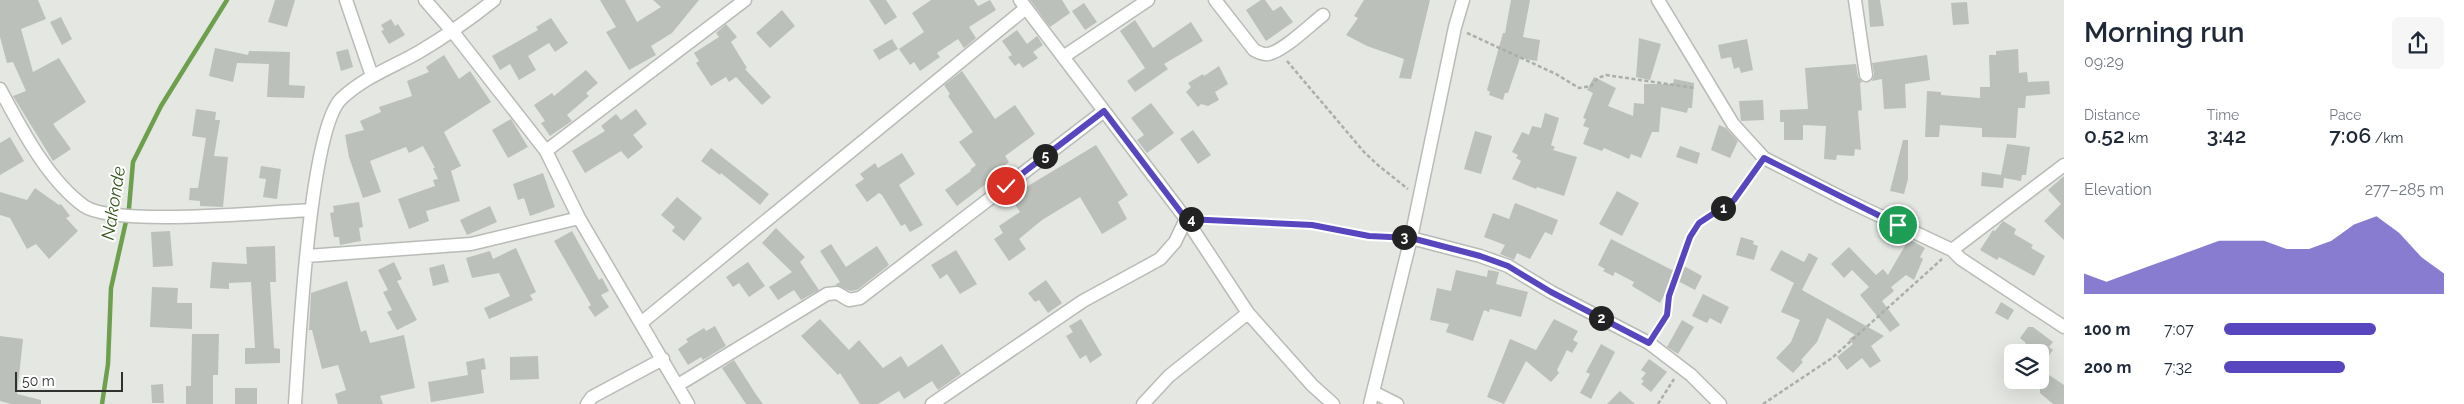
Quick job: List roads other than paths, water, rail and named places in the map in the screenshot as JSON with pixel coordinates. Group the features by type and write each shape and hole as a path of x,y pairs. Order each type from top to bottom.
{"street":[{"path":"346,0 372,76"},
{"path":"425,0 453,32 546,151 579,218 664,359 688,404"},
{"path":"295,404 311,210 325,135 331,114 339,101 352,89 453,32 494,0"},
{"path":"546,151 744,0"},
{"path":"1063,56 1148,0"},
{"path":"1215,0 1254,50 1268,54 1278,50 1323,15"},
{"path":"1397,404 1371,398 1411,238 1455,26 1463,0"},
{"path":"1658,0 1733,124 1764,158 1844,200 1952,250 1960,259 2064,327"},
{"path":"1855,0 1866,75"},
{"path":"641,323 1023,4 1186,219 1248,313 1312,385 1333,404"},
{"path":"0,88 28,139 64,188 91,210 134,218 311,210"},
{"path":"678,385 827,294 836,293 849,300 860,298 1104,111"},
{"path":"1952,250 2064,165"},
{"path":"307,256 471,244 579,218"},
{"path":"932,404 1083,301 1160,259 1175,242 1186,219"},
{"path":"1411,238 1480,256 1508,266 1551,292 1649,343 1682,368 1720,404"},
{"path":"1143,404 1169,376 1248,313"},
{"path":"587,404 592,397 664,359"}],"waterway":[{"name":"Nakonde","path":"102,404 108,364 111,288 129,208 133,162 161,106 227,0"}]}
